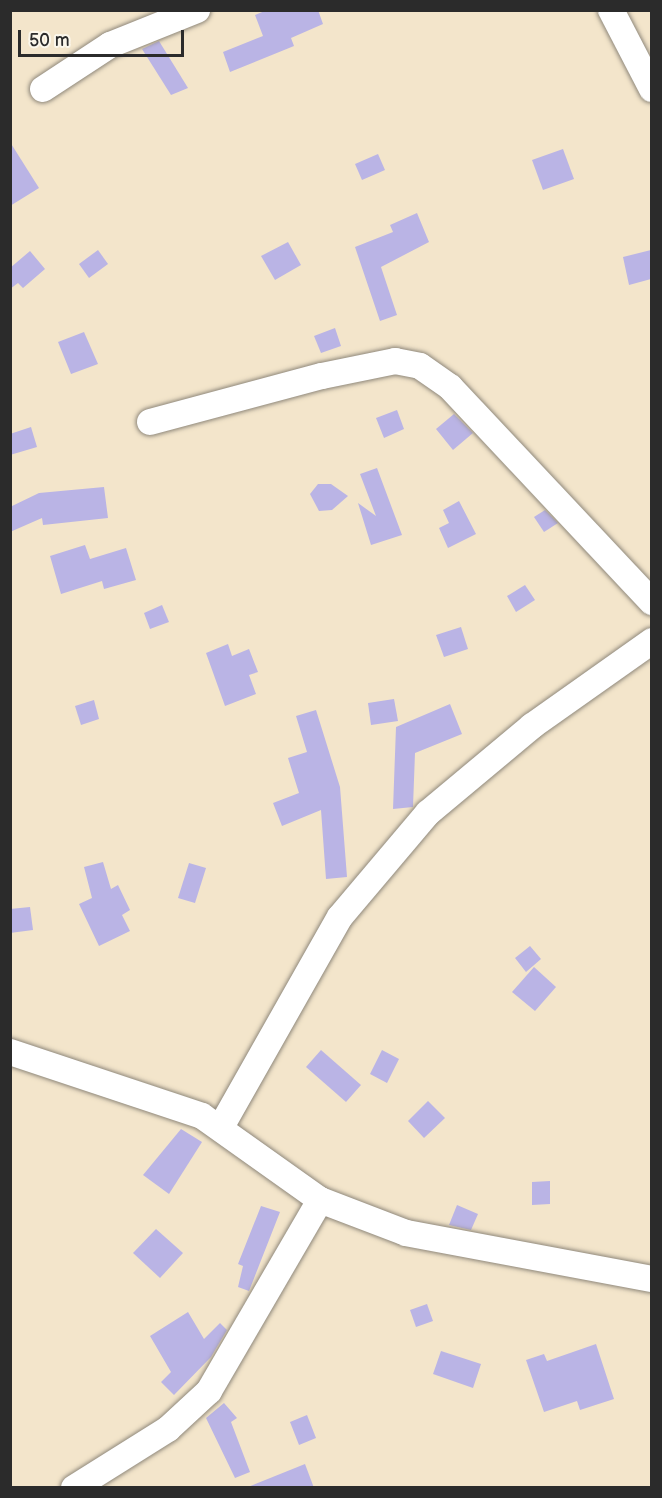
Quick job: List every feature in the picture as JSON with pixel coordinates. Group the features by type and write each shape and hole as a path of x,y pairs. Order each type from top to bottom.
{"street":[{"path":"43,89 110,45 197,10"},
{"path":"611,10 651,89"},
{"path":"150,422 354,369 395,361 420,366 450,387 651,602"},
{"path":"221,1127 340,917 428,813 532,726 651,641"},
{"path":"10,1052 146,1094 221,1127 320,1200 406,1233 651,1279"},
{"path":"74,1488 168,1429 209,1391 320,1200"}],"building":[{"path":"267,10 318,10 323,24 291,38 294,46 230,72 223,52 263,36 255,15"},
{"path":"159,41 188,88 171,95 142,49"},
{"path":"10,142 39,188 10,206"},
{"path":"563,149 574,179 543,190 532,160"},
{"path":"378,154 385,170 362,180 355,164"},
{"path":"417,213 429,242 381,267 397,315 380,321 355,247 393,232 390,225"},
{"path":"288,242 301,265 275,280 261,256"},
{"path":"98,250 108,264 89,278 79,264"},
{"path":"651,250 651,279 629,285 623,257"},
{"path":"30,251 45,269 23,288 18,283 10,289 10,268"},
{"path":"335,328 341,346 321,353 314,336"},
{"path":"84,332 98,364 71,374 58,342"},
{"path":"397,410 404,429 384,438 376,418"},
{"path":"454,414 473,433 453,450 436,429"},
{"path":"31,427 37,447 10,455 10,434"},
{"path":"377,468 402,535 371,545 358,503 376,516 360,474"},
{"path":"318,484 331,484 348,496 332,510 319,511 310,494"},
{"path":"104,487 108,518 43,525 42,518 10,532 10,507 39,493"},
{"path":"459,501 476,534 448,548 439,528 449,523 443,510"},
{"path":"545,510 558,523 544,532 534,517"},
{"path":"85,545 90,559 126,548 136,580 104,589 102,581 61,594 50,556"},
{"path":"525,585 535,600 516,612 507,596"},
{"path":"162,605 169,622 150,629 144,613"},
{"path":"461,627 468,649 444,657 436,635"},
{"path":"228,644 232,656 249,649 258,672 249,675 256,694 225,706 206,653"},
{"path":"394,699 398,721 371,725 368,703"},
{"path":"94,700 99,719 81,725 75,706"},
{"path":"450,704 462,734 415,753 413,807 393,809 396,727"},
{"path":"316,710 340,787 347,877 326,879 321,810 282,826 273,803 299,793 288,758 307,752 296,716"},
{"path":"103,862 111,889 118,885 130,910 122,915 130,931 99,946 79,904 92,898 84,867"},
{"path":"189,863 206,868 195,903 178,898"},
{"path":"30,907 33,930 10,933 10,909"},
{"path":"530,946 541,959 526,972 515,958"},
{"path":"534,967 556,987 535,1011 512,992"},
{"path":"321,1050 361,1085 346,1102 306,1067"},
{"path":"382,1050 399,1059 387,1083 370,1074"},
{"path":"428,1101 445,1118 424,1138 408,1121"},
{"path":"181,1129 202,1142 169,1194 143,1175"},
{"path":"550,1181 550,1204 532,1205 532,1182"},
{"path":"457,1205 478,1214 471,1230 449,1225"},
{"path":"261,1206 280,1212 249,1291 238,1287 243,1266 238,1264"},
{"path":"156,1229 183,1253 160,1278 133,1253"},
{"path":"427,1304 433,1321 416,1327 410,1310"},
{"path":"188,1312 204,1339 220,1323 227,1330 211,1357 174,1395 161,1382 171,1372 150,1336"},
{"path":"596,1344 614,1399 580,1410 577,1401 544,1412 526,1360 544,1354 547,1361"},
{"path":"441,1351 481,1364 473,1388 433,1374"},
{"path":"224,1403 237,1418 231,1422 250,1472 235,1478 206,1418"},
{"path":"307,1415 316,1438 299,1445 290,1422"},
{"path":"305,1464 314,1488 248,1488 248,1487"}]}
